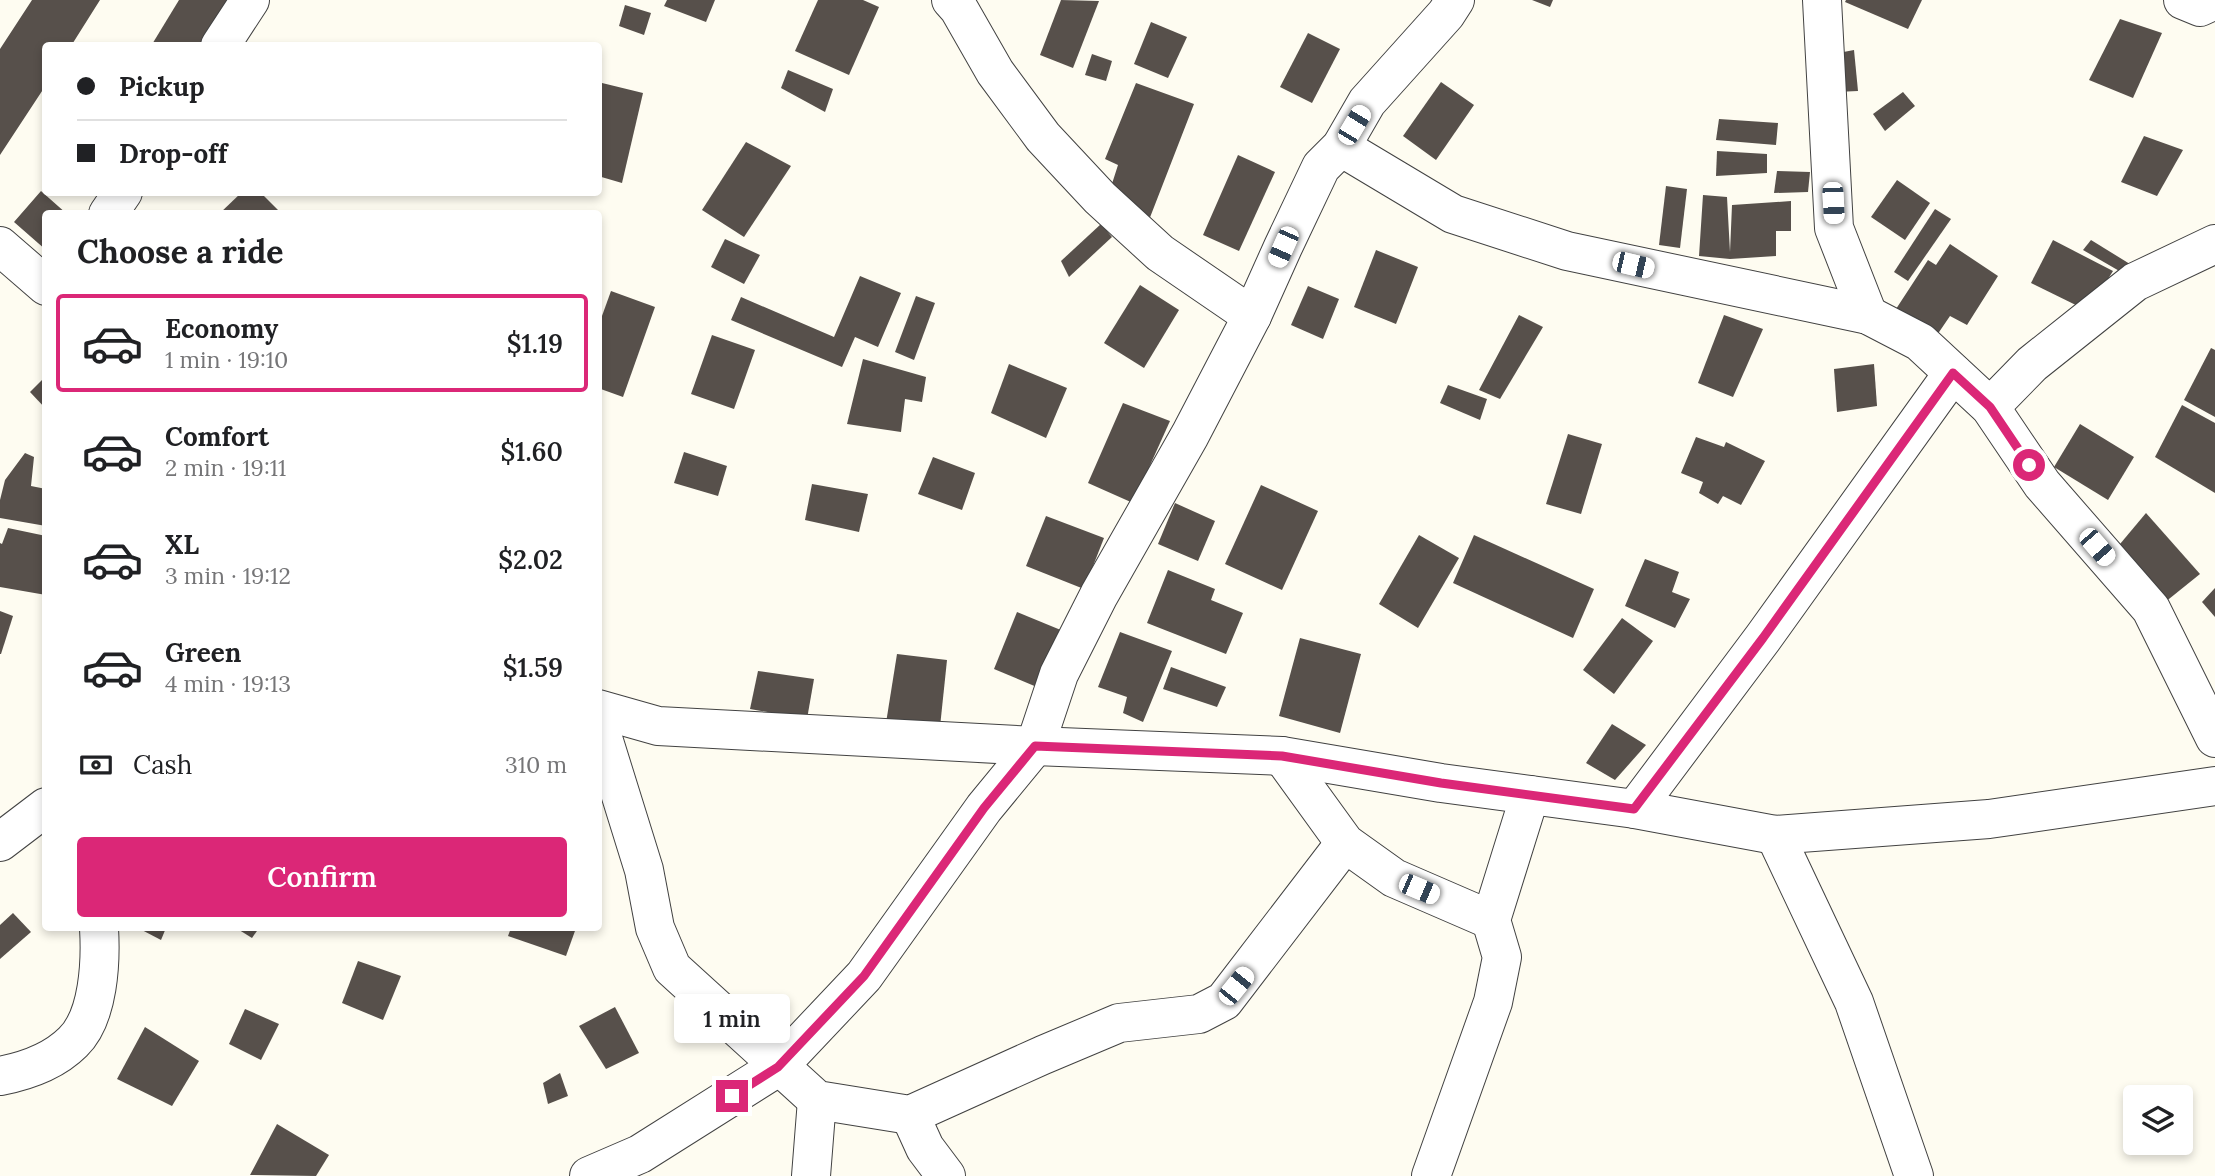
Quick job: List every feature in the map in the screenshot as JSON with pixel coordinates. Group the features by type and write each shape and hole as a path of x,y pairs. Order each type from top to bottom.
{"street":[{"path":"223,42 250,0"},
{"path":"951,0 959,9 995,72 1043,137 1100,198 1160,253 1252,316"},
{"path":"589,1176 640,1154 778,1067 864,976 984,808 1035,746 1065,663 1099,595 1252,316 1321,167 1341,147 1367,102 1438,23 1455,0"},
{"path":"1822,0 1835,228 1868,315"},
{"path":"2183,0 2200,7 2215,0"},
{"path":"1341,147 1452,214 1567,251 1868,315 1920,342 1990,407 2042,484 2151,609 2215,738"},
{"path":"1990,407 2032,364 2134,282 2215,244"},
{"path":"0,246 42,283"},
{"path":"1634,809 1763,638 1953,373"},
{"path":"602,710 658,726 1282,756 1441,783 1634,809 1775,835 1989,819 2215,786"},
{"path":"602,735 644,870 655,928 672,968 817,1100 910,1115 1119,1023 1199,1014 1224,1001 1345,843"},
{"path":"1282,756 1345,843 1395,878 1491,920"},
{"path":"1430,1176 1493,1002 1502,957 1491,920 1530,795"},
{"path":"0,842 42,810"},
{"path":"1775,835 1854,1002 1914,1176"},
{"path":"0,1076 24,1071 52,1057 74,1041 90,1015 99,977 99,931"},
{"path":"811,1176 817,1100"},
{"path":"910,1115 925,1148 946,1176"}],"building":[{"path":"32,0 100,0 74,42 42,42 42,91 0,155 0,49"},
{"path":"179,0 239,0 213,42 153,42"},
{"path":"667,0 715,0 706,22 664,6"},
{"path":"818,0 863,0 879,7 849,75 795,51"},
{"path":"1061,0 1099,1 1073,68 1040,55"},
{"path":"1532,0 1553,0 1550,7"},
{"path":"1922,0 1908,29 1845,2"},
{"path":"625,5 651,13 644,35 619,26"},
{"path":"2120,19 2162,33 2133,98 2089,80"},
{"path":"1151,22 1187,37 1168,78 1134,64"},
{"path":"1308,33 1340,49 1312,103 1280,87"},
{"path":"1854,50 1858,91 1836,92 1833,54"},
{"path":"1092,54 1112,61 1106,81 1085,75"},
{"path":"788,70 833,89 825,112 781,88"},
{"path":"1441,82 1474,105 1436,160 1403,136"},
{"path":"602,83 643,93 622,183 602,177"},
{"path":"1136,83 1194,104 1149,220 1110,190 1118,165 1105,159"},
{"path":"1903,92 1915,106 1885,131 1873,114"},
{"path":"1719,119 1778,123 1776,145 1716,140"},
{"path":"2144,136 2183,150 2157,196 2121,182"},
{"path":"746,142 791,166 744,237 702,210"},
{"path":"1717,151 1767,154 1767,173 1716,176"},
{"path":"1238,155 1275,172 1239,251 1203,235"},
{"path":"1777,171 1810,172 1808,192 1774,193"},
{"path":"1897,180 1930,203 1905,240 1871,217"},
{"path":"1666,186 1687,189 1680,248 1659,245"},
{"path":"41,191 42,196 47,196 62,210 42,210 42,246 14,222"},
{"path":"1703,195 1727,197 1730,252 1732,205 1791,201 1791,231 1776,231 1776,256 1730,259 1699,256"},
{"path":"238,196 264,196 278,210 223,210"},
{"path":"1935,209 1951,219 1908,281 1894,272"},
{"path":"1101,224 1112,237 1069,277 1061,261"},
{"path":"725,239 760,255 744,284 711,267"},
{"path":"2053,240 2113,271 2088,311 2031,283"},
{"path":"2091,240 2138,269 2128,276 2083,250"},
{"path":"1950,244 1998,276 1967,325 1950,316 1935,338 1896,309 1928,260 1936,265"},
{"path":"1376,250 1418,267 1396,324 1354,307"},
{"path":"860,276 901,293 878,347 855,337 842,367 731,320 741,297 834,337"},
{"path":"1140,285 1179,310 1144,368 1104,343"},
{"path":"1308,286 1339,299 1323,339 1291,325"},
{"path":"611,291 655,307 623,397 602,389 602,316"},
{"path":"916,296 935,303 914,360 895,352"},
{"path":"1519,315 1543,327 1500,399 1479,390"},
{"path":"1724,315 1763,329 1733,397 1698,383"},
{"path":"712,335 755,350 734,409 691,394"},
{"path":"2211,348 2215,350 2215,417 2184,400"},
{"path":"863,359 926,377 922,402 905,399 901,432 847,424"},
{"path":"1009,364 1067,388 1046,438 991,413"},
{"path":"1874,364 1877,406 1837,412 1834,369"},
{"path":"42,380 42,405 30,392"},
{"path":"1448,385 1487,399 1480,420 1440,403"},
{"path":"1123,403 1170,421 1133,503 1088,483"},
{"path":"2182,405 2215,423 2215,493 2155,457"},
{"path":"2080,424 2134,457 2108,500 2054,467"},
{"path":"1568,434 1602,444 1581,514 1546,504"},
{"path":"1696,437 1724,447 1726,442 1765,461 1741,505 1723,496 1718,504 1699,493 1703,482 1681,473"},
{"path":"684,452 727,466 718,496 674,483"},
{"path":"25,453 34,457 31,486 42,488 42,525 0,518 0,500 5,480"},
{"path":"933,457 975,473 962,510 918,494"},
{"path":"812,484 868,494 859,532 805,520"},
{"path":"1261,485 1318,511 1282,590 1225,564"},
{"path":"1175,503 1215,521 1198,561 1158,544"},
{"path":"2146,513 2200,574 2164,603 2115,550"},
{"path":"1046,516 1104,538 1084,589 1026,566"},
{"path":"8,528 42,535 42,594 0,587 0,543 2,544"},
{"path":"1419,535 1459,558 1418,628 1379,604"},
{"path":"1474,535 1594,589 1573,638 1453,583"},
{"path":"1645,559 1679,572 1672,592 1690,599 1675,628 1625,606"},
{"path":"1168,570 1215,589 1211,600 1243,613 1226,654 1147,623"},
{"path":"2215,588 2215,617 2202,602"},
{"path":"0,611 13,616 1,654 0,654"},
{"path":"1017,612 1068,633 1044,690 994,669"},
{"path":"1622,618 1653,641 1614,694 1583,670"},
{"path":"1120,632 1172,651 1143,722 1123,713 1127,697 1098,687"},
{"path":"1300,638 1361,654 1340,733 1279,716"},
{"path":"897,654 947,660 940,727 886,723"},
{"path":"1171,667 1226,687 1217,707 1163,689"},
{"path":"758,671 814,679 807,719 750,709"},
{"path":"1612,724 1646,745 1615,780 1586,763"},
{"path":"13,913 31,932 0,959 0,925"},
{"path":"144,931 165,931 161,940"},
{"path":"241,931 257,931 252,938"},
{"path":"510,931 575,931 566,956 508,936"},
{"path":"358,961 401,976 383,1020 342,1003"},
{"path":"615,1007 639,1053 606,1069 579,1026"},
{"path":"245,1009 279,1024 261,1060 229,1044"},
{"path":"145,1027 199,1061 172,1106 117,1079"},
{"path":"560,1073 568,1096 548,1104 543,1083"},
{"path":"277,1124 329,1155 316,1176 250,1175"}],"route":[{"path":"732,1096 778,1067 864,976 984,808 1035,746 1282,756 1441,783 1634,809 1763,638 1953,373 1990,407 2029,465"}]}
